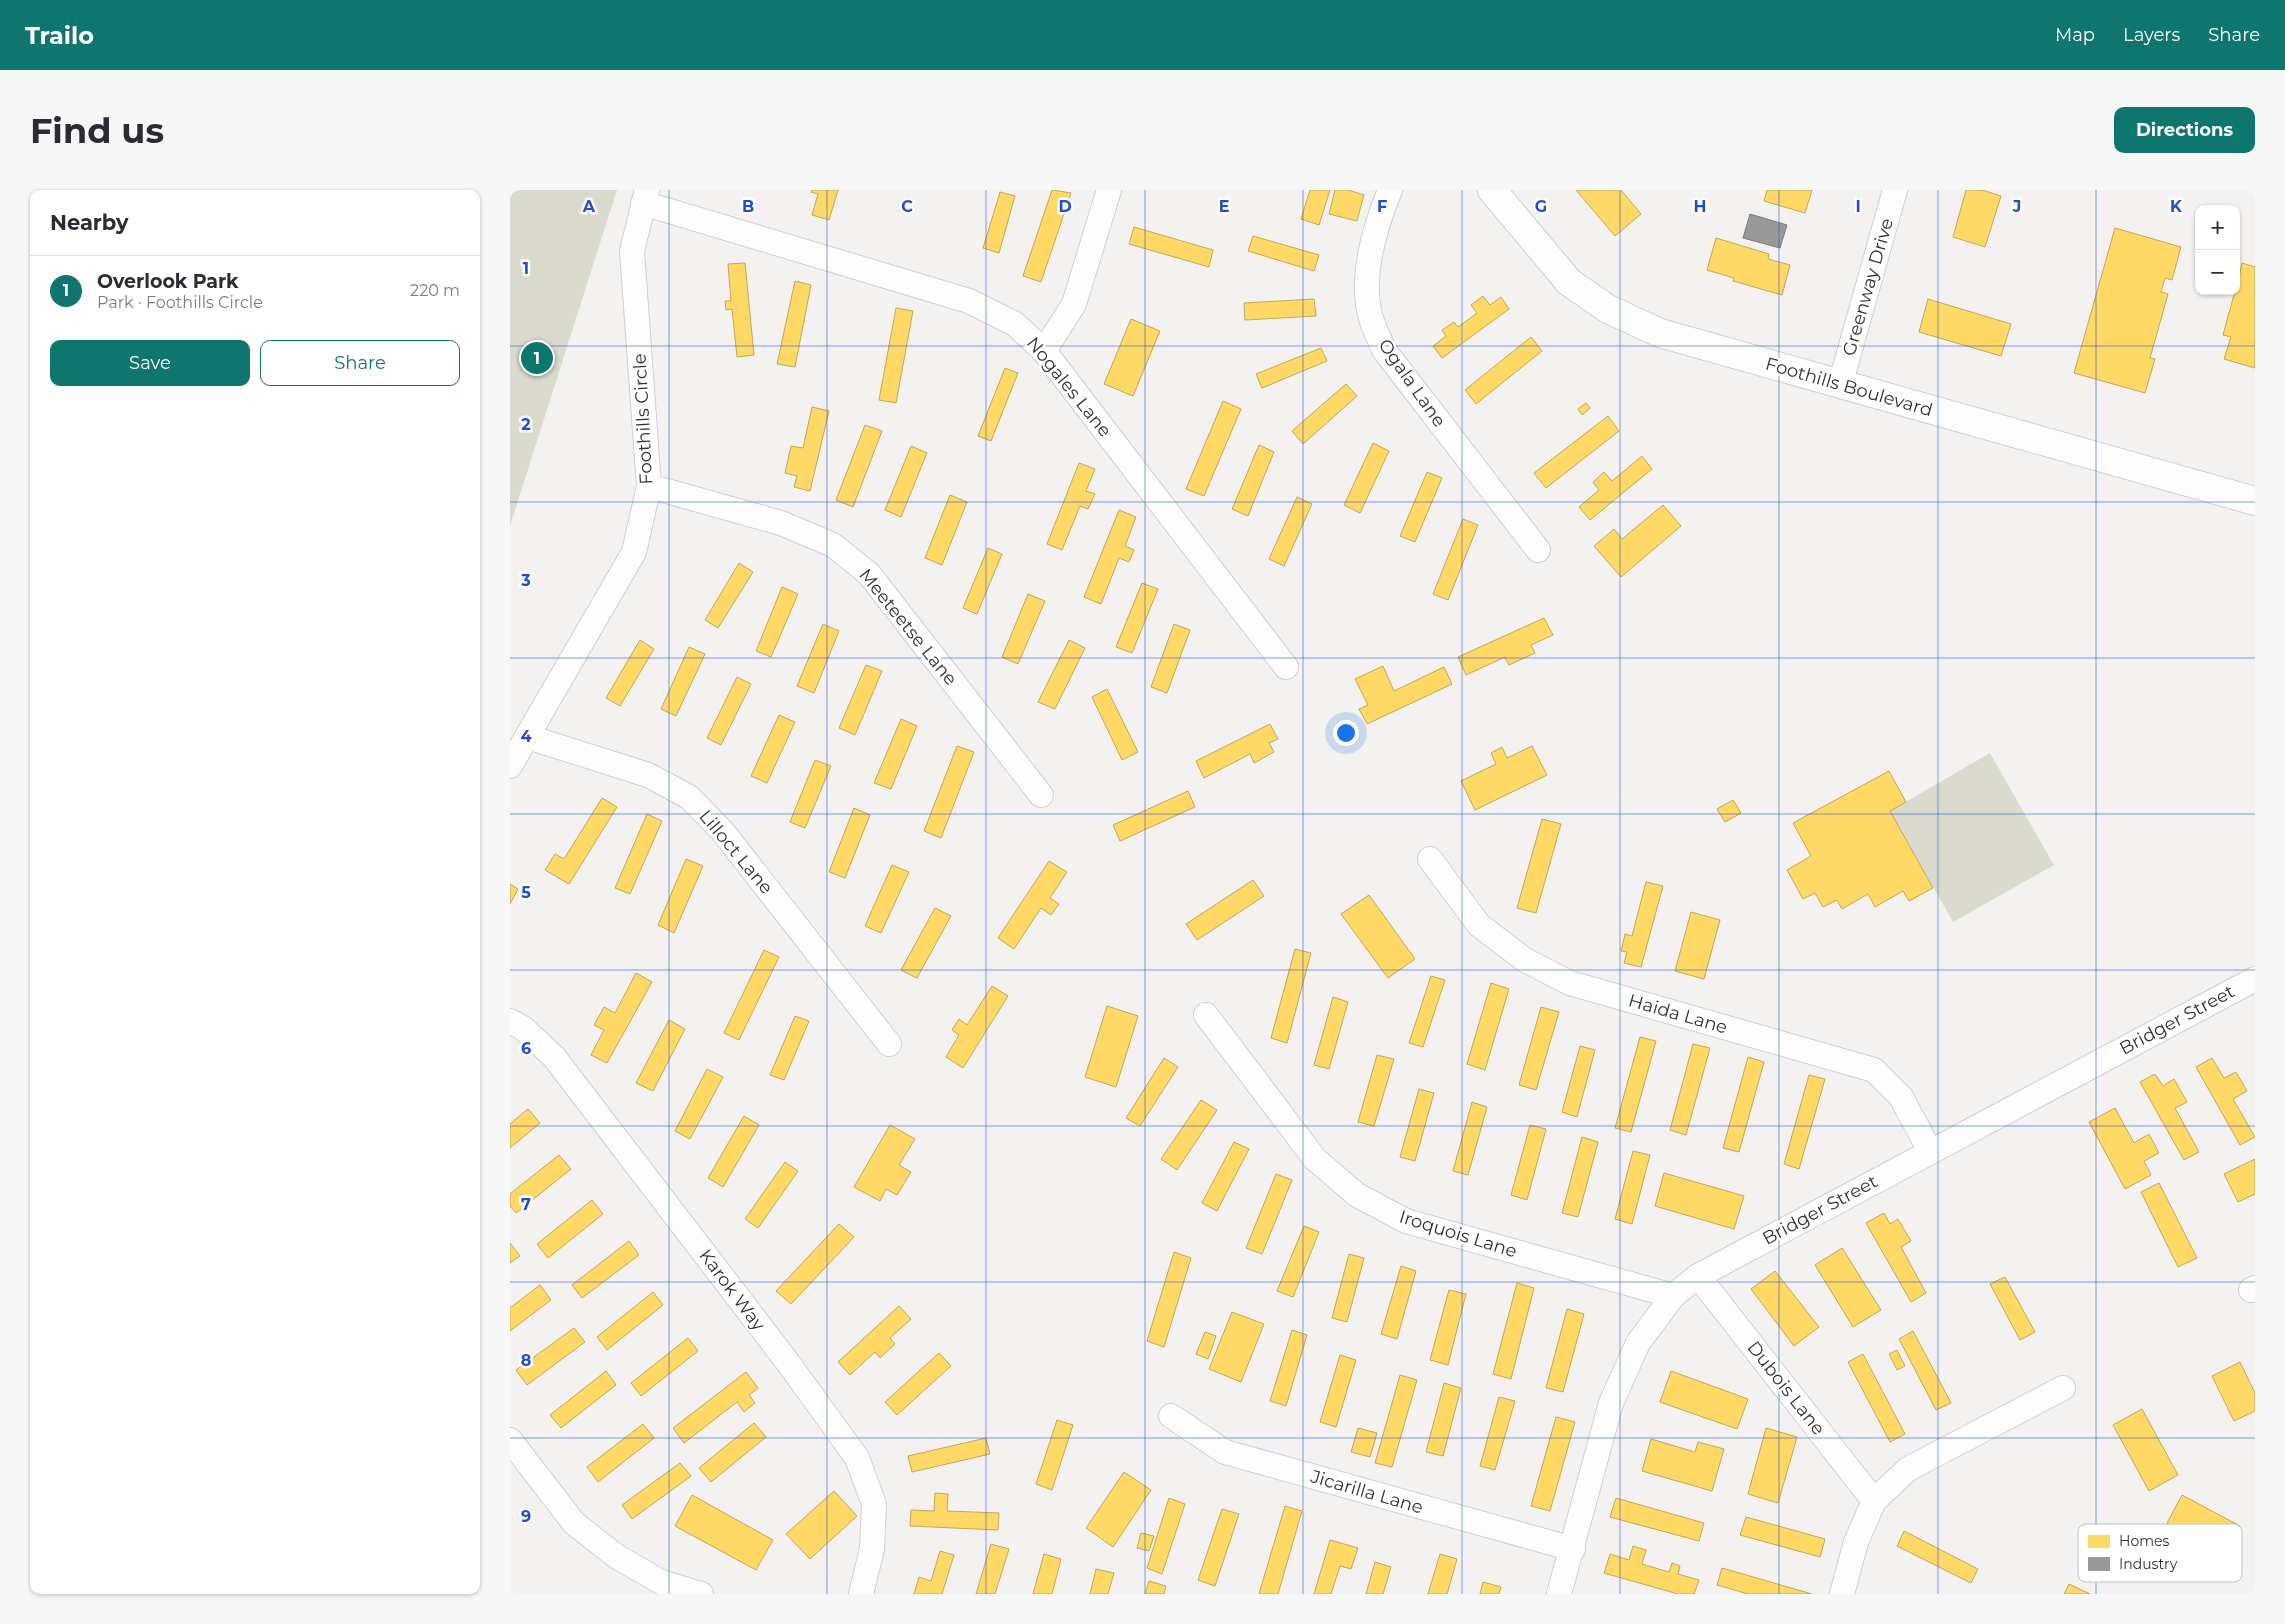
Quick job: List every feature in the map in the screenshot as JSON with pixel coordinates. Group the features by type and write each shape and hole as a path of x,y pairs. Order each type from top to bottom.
{"street":[{"path":"1044,351 1074,304 1109,190"},
{"name":"Ogala Lane","path":"1390,190 1376,225 1367,275 1370,317 1384,350 1538,550"},
{"name":"Greenway Drive","path":"1840,385 1895,190"},
{"name":"Foothills Boulevard","path":"1494,191 1569,282 1608,309 1660,334 2255,501"},
{"name":"Nogales Lane","path":"645,196 969,301 1015,324 1044,351 1286,667"},
{"name":"Foothills Circle","path":"510,766 634,552 649,486 632,251 645,196"},
{"name":"Meeteetse Lane","path":"649,486 781,523 833,545 869,574 1042,795"},
{"name":"Lilloct Lane","path":"528,737 648,775 689,797 723,832 889,1044"},
{"name":"Haida Lane","path":"1430,859 1479,925 1524,960 1570,983 1874,1070 1901,1097 1930,1151"},
{"name":"Bridger Street","path":"1559,1594 1573,1549 1611,1403 1638,1343 1673,1296 1698,1276 2255,979"},
{"name":"Iroquois Lane","path":"1206,1015 1315,1159 1357,1195 1406,1221 1673,1296"},
{"name":"Karok Way","path":"510,1021 523,1028 554,1057 789,1364 857,1458 874,1504 872,1549 861,1594"},
{"name":"Dubois Lane","path":"1698,1276 1874,1501"},
{"path":"1842,1594 1856,1542 1874,1501 1908,1469 2063,1388"},
{"name":"Jicarilla Lane","path":"1171,1416 1225,1452 1573,1549"},
{"path":"510,1440 574,1523 616,1556 661,1582 701,1594"}],"shaded area":[{"path":"510,190 617,190 510,526"},
{"path":"1990,753 2054,865 1953,922 1890,811"}],"building: Homes":[{"path":"812,190 838,190 829,220 812,215 818,194 811,192"},
{"path":"1052,190 1071,193 1041,282 1023,276"},
{"path":"1310,190 1330,190 1319,225 1301,219"},
{"path":"1335,190 1348,190 1364,195 1357,221 1329,214"},
{"path":"1576,190 1621,190 1641,214 1615,236"},
{"path":"1767,190 1812,190 1805,213 1764,201"},
{"path":"1966,190 1982,190 2001,196 1985,247 1953,237"},
{"path":"1000,192 1015,196 999,253 983,248"},
{"path":"1134,227 1213,250 1209,267 1129,244"},
{"path":"2115,228 2181,247 2172,280 2165,278 2161,292 2168,294 2150,358 2155,359 2145,393 2074,373"},
{"path":"1253,236 1319,255 1314,271 1248,251"},
{"path":"1716,238 1769,254 1768,259 1790,265 1782,295 1733,281 1734,278 1707,270"},
{"path":"745,263 754,355 737,357 732,309 726,310 725,301 731,301 728,264"},
{"path":"2242,263 2255,267 2255,368 2224,359 2231,337 2223,335 2234,295 2240,295"},
{"path":"795,281 811,285 795,367 777,364"},
{"path":"1483,296 1490,305 1501,297 1509,309 1442,358 1433,346 1446,336 1442,330 1454,322 1458,327 1477,313 1471,305"},
{"path":"1314,299 1316,316 1245,320 1244,303"},
{"path":"1928,299 2011,324 2001,356 1919,332"},
{"path":"896,308 913,311 896,403 879,400"},
{"path":"1131,319 1160,331 1133,396 1104,384"},
{"path":"1531,337 1542,351 1476,404 1465,390"},
{"path":"1321,348 1327,361 1262,388 1256,374"},
{"path":"1005,368 1018,373 991,441 978,436"},
{"path":"1346,384 1357,396 1303,444 1292,431"},
{"path":"1223,401 1241,409 1204,496 1186,489"},
{"path":"1586,403 1590,408 1582,415 1578,409"},
{"path":"812,407 829,411 810,491 794,487 797,476 785,473 791,446 803,448"},
{"path":"1608,416 1619,431 1546,488 1534,473"},
{"path":"865,425 882,431 853,507 836,500"},
{"path":"1373,443 1389,451 1360,513 1344,505"},
{"path":"1259,445 1274,452 1248,516 1232,509"},
{"path":"911,446 927,453 901,517 885,510"},
{"path":"1642,456 1652,469 1590,520 1579,507 1599,490 1593,482 1604,472 1612,481"},
{"path":"1079,463 1095,469 1086,491 1095,494 1088,509 1080,506 1062,550 1047,544"},
{"path":"1427,472 1442,478 1415,542 1400,536"},
{"path":"950,495 967,502 942,565 925,558"},
{"path":"1297,497 1312,504 1284,566 1269,559"},
{"path":"1663,505 1681,526 1621,577 1594,546 1614,529 1622,539"},
{"path":"1119,510 1136,517 1125,546 1134,550 1129,562 1119,558 1101,604 1084,597"},
{"path":"1463,519 1478,525 1448,600 1433,594"},
{"path":"988,548 1002,554 977,614 963,608"},
{"path":"739,563 753,572 718,628 705,620"},
{"path":"1142,583 1158,589 1132,653 1116,647"},
{"path":"782,587 798,594 771,657 756,651"},
{"path":"1028,594 1045,601 1018,664 1002,657"},
{"path":"1544,618 1553,635 1531,645 1535,653 1509,665 1505,657 1466,675 1458,657"},
{"path":"823,624 839,631 814,693 797,686"},
{"path":"1174,624 1190,630 1167,693 1151,687"},
{"path":"640,640 654,649 620,706 606,698"},
{"path":"1069,640 1085,648 1055,709 1038,702"},
{"path":"689,647 705,654 676,716 661,709"},
{"path":"866,665 882,671 855,735 839,728"},
{"path":"1383,666 1394,691 1444,667 1452,684 1367,724 1359,709 1368,705 1355,679"},
{"path":"737,677 751,684 721,745 707,738"},
{"path":"1107,689 1138,752 1122,760 1092,697"},
{"path":"779,715 795,722 767,783 751,776"},
{"path":"901,719 917,726 891,789 874,783"},
{"path":"1270,724 1278,739 1269,743 1274,752 1254,763 1250,754 1204,778 1196,761"},
{"path":"957,746 974,752 941,838 924,831"},
{"path":"1532,746 1547,775 1475,810 1461,781 1496,764 1491,753 1502,747 1507,758"},
{"path":"815,760 831,766 805,828 790,822"},
{"path":"1889,771 1906,802 1890,811 1933,888 1909,901 1903,891 1875,907 1868,894 1842,909 1837,900 1823,907 1815,893 1803,899 1787,870 1811,856 1793,823"},
{"path":"1188,791 1195,807 1120,841 1113,825"},
{"path":"602,798 617,807 569,884 545,870 555,854 564,859"},
{"path":"1733,800 1741,813 1725,822 1717,809"},
{"path":"854,808 870,815 845,878 829,872"},
{"path":"647,814 662,821 630,894 615,888"},
{"path":"1542,819 1561,824 1536,913 1517,908"},
{"path":"686,859 703,866 674,933 658,925"},
{"path":"1049,861 1067,872 1050,898 1059,904 1051,915 1041,908 1014,949 998,938"},
{"path":"892,865 909,872 881,933 865,926"},
{"path":"1253,880 1264,896 1197,940 1186,924"},
{"path":"1646,882 1663,886 1641,967 1624,963 1627,952 1621,951 1625,934 1632,936"},
{"path":"510,884 518,889 510,904"},
{"path":"1369,895 1415,959 1388,978 1341,914"},
{"path":"935,908 951,916 917,978 901,970"},
{"path":"1691,912 1720,920 1704,979 1675,971"},
{"path":"1295,949 1311,953 1287,1043 1271,1038"},
{"path":"764,950 779,957 739,1040 724,1033"},
{"path":"636,973 652,982 607,1063 591,1055 604,1030 594,1025 604,1007 615,1013"},
{"path":"1431,976 1445,980 1423,1047 1409,1043"},
{"path":"1491,983 1509,989 1485,1070 1467,1064"},
{"path":"992,986 1008,996 963,1068 946,1057 959,1035 952,1030 959,1019 967,1025"},
{"path":"1333,997 1348,1002 1329,1069 1314,1065"},
{"path":"1107,1006 1138,1016 1116,1087 1085,1077"},
{"path":"1541,1007 1559,1012 1536,1090 1519,1085"},
{"path":"795,1016 809,1021 784,1080 770,1075"},
{"path":"669,1020 685,1029 653,1091 636,1083"},
{"path":"1640,1037 1656,1041 1631,1132 1615,1128"},
{"path":"1693,1044 1710,1048 1686,1135 1670,1130"},
{"path":"1580,1046 1595,1050 1577,1117 1562,1112"},
{"path":"1377,1055 1394,1059 1374,1126 1358,1122"},
{"path":"1748,1057 1764,1062 1739,1152 1723,1148"},
{"path":"1164,1058 1178,1067 1140,1126 1126,1118"},
{"path":"2212,1058 2224,1078 2236,1072 2247,1091 2233,1099 2255,1137 2240,1145 2196,1067"},
{"path":"707,1069 723,1077 690,1139 675,1131"},
{"path":"2155,1074 2163,1086 2174,1079 2187,1102 2175,1108 2199,1152 2184,1160 2140,1082"},
{"path":"1809,1075 1825,1079 1799,1169 1784,1164"},
{"path":"1419,1089 1434,1093 1415,1161 1400,1157"},
{"path":"1201,1100 1217,1110 1177,1170 1161,1159"},
{"path":"1472,1102 1487,1107 1468,1175 1453,1171"},
{"path":"2115,1108 2134,1143 2149,1134 2159,1153 2144,1161 2151,1175 2125,1189 2089,1122"},
{"path":"528,1109 540,1123 510,1148 510,1124"},
{"path":"744,1116 759,1125 723,1187 708,1178"},
{"path":"890,1125 915,1139 899,1165 911,1172 897,1195 886,1189 880,1201 854,1187"},
{"path":"1530,1125 1546,1129 1527,1200 1511,1195"},
{"path":"1582,1137 1598,1142 1578,1217 1562,1213"},
{"path":"1234,1142 1249,1149 1217,1211 1202,1203"},
{"path":"1633,1151 1650,1155 1632,1224 1615,1219"},
{"path":"559,1155 571,1169 516,1213 510,1206 510,1194"},
{"path":"2255,1159 2255,1194 2238,1202 2224,1174"},
{"path":"785,1162 798,1171 758,1228 745,1219"},
{"path":"1664,1173 1744,1196 1734,1229 1655,1206"},
{"path":"1276,1174 1292,1180 1262,1254 1246,1248"},
{"path":"2159,1183 2197,1258 2178,1267 2141,1192"},
{"path":"592,1200 603,1214 548,1258 537,1244"},
{"path":"1884,1213 1890,1224 1898,1219 1911,1241 1901,1247 1926,1293 1911,1302 1866,1223"},
{"path":"839,1224 854,1237 791,1304 776,1291"},
{"path":"1304,1226 1319,1232 1293,1297 1277,1291"},
{"path":"629,1241 639,1255 582,1298 572,1285"},
{"path":"510,1243 520,1256 510,1263"},
{"path":"1842,1248 1881,1310 1853,1327 1815,1265"},
{"path":"1174,1252 1191,1258 1164,1347 1147,1341"},
{"path":"1349,1254 1364,1258 1347,1322 1332,1318"},
{"path":"1401,1266 1416,1271 1397,1339 1381,1334"},
{"path":"1775,1271 1819,1327 1794,1346 1751,1289"},
{"path":"2005,1277 2035,1332 2020,1340 1990,1284"},
{"path":"1517,1283 1534,1288 1511,1379 1493,1374"},
{"path":"540,1285 551,1300 510,1331 510,1308"},
{"path":"1449,1290 1466,1294 1448,1365 1430,1360"},
{"path":"653,1292 663,1305 607,1350 597,1337"},
{"path":"899,1306 911,1319 890,1338 895,1344 880,1358 875,1352 850,1375 838,1362"},
{"path":"1567,1309 1584,1314 1563,1392 1546,1388"},
{"path":"1232,1312 1264,1324 1241,1382 1209,1369"},
{"path":"574,1328 585,1342 527,1385 516,1370"},
{"path":"1292,1330 1307,1335 1286,1406 1270,1401"},
{"path":"1913,1331 1951,1403 1936,1410 1899,1339"},
{"path":"1205,1332 1216,1336 1208,1359 1196,1354"},
{"path":"688,1338 698,1351 641,1396 631,1383"},
{"path":"1897,1350 1905,1366 1897,1370 1889,1354"},
{"path":"939,1353 951,1366 897,1415 885,1402"},
{"path":"1863,1354 1905,1434 1890,1442 1848,1362"},
{"path":"1340,1355 1356,1360 1336,1427 1320,1422"},
{"path":"2240,1362 2255,1393 2255,1411 2234,1421 2212,1376"},
{"path":"606,1371 616,1385 561,1428 550,1415"},
{"path":"1671,1371 1748,1399 1737,1429 1660,1402"},
{"path":"746,1372 758,1388 749,1395 755,1403 744,1412 737,1402 684,1443 673,1428"},
{"path":"1400,1375 1417,1380 1392,1467 1375,1463"},
{"path":"1444,1383 1461,1388 1443,1456 1426,1452"},
{"path":"1499,1397 1515,1401 1495,1470 1480,1466"},
{"path":"2142,1409 2178,1475 2149,1491 2113,1425"},
{"path":"1556,1417 1575,1422 1550,1511 1531,1506"},
{"path":"1057,1420 1073,1425 1052,1490 1036,1484"},
{"path":"754,1423 766,1437 711,1482 699,1468"},
{"path":"643,1424 654,1438 598,1482 587,1467"},
{"path":"1358,1428 1377,1433 1370,1457 1351,1452"},
{"path":"1766,1428 1797,1437 1778,1503 1748,1494"},
{"path":"986,1438 990,1454 912,1472 908,1456"},
{"path":"1651,1439 1695,1452 1698,1442 1724,1449 1712,1491 1642,1471"},
{"path":"680,1463 691,1476 632,1519 622,1505"},
{"path":"1124,1472 1151,1490 1113,1547 1086,1528"},
{"path":"834,1491 857,1516 810,1559 786,1534"},
{"path":"935,1493 948,1494 947,1511 999,1513 998,1530 910,1526 911,1510 934,1511"},
{"path":"692,1495 773,1540 756,1570 675,1526"},
{"path":"2182,1495 2236,1524 2169,1524 2167,1523"},
{"path":"1169,1498 1185,1504 1162,1574 1147,1568"},
{"path":"1616,1498 1704,1523 1699,1541 1610,1517"},
{"path":"1285,1506 1302,1511 1278,1594 1259,1594"},
{"path":"1222,1509 1239,1514 1215,1586 1198,1580"},
{"path":"1746,1517 1825,1539 1820,1557 1740,1535"},
{"path":"1904,1531 1978,1569 1971,1583 1897,1546"},
{"path":"1141,1533 1154,1536 1149,1551 1137,1548"},
{"path":"1330,1540 1358,1548 1351,1569 1340,1566 1331,1594 1314,1594"},
{"path":"991,1544 1009,1549 995,1594 976,1594"},
{"path":"1633,1546 1646,1550 1642,1564 1669,1572 1672,1563 1680,1566 1678,1574 1699,1580 1694,1594 1678,1594 1604,1573 1610,1554 1629,1560"},
{"path":"940,1551 954,1555 942,1594 914,1594 919,1577 931,1581"},
{"path":"1044,1554 1061,1559 1052,1594 1033,1594"},
{"path":"1440,1554 1457,1559 1447,1594 1428,1594"},
{"path":"1375,1562 1391,1567 1383,1594 1366,1594"},
{"path":"1722,1568 1812,1594 1748,1594 1717,1585"},
{"path":"1096,1569 1114,1573 1108,1594 1090,1594"},
{"path":"1149,1581 1166,1586 1164,1594 1145,1594"},
{"path":"1483,1582 1501,1587 1499,1594 1480,1594"},
{"path":"2069,1584 2090,1594 2064,1594"}],"building: Industry":[{"path":"1750,214 1787,225 1780,248 1743,238"}],"place":[{"name":"Overlook Park","path":"537,358"}]}
